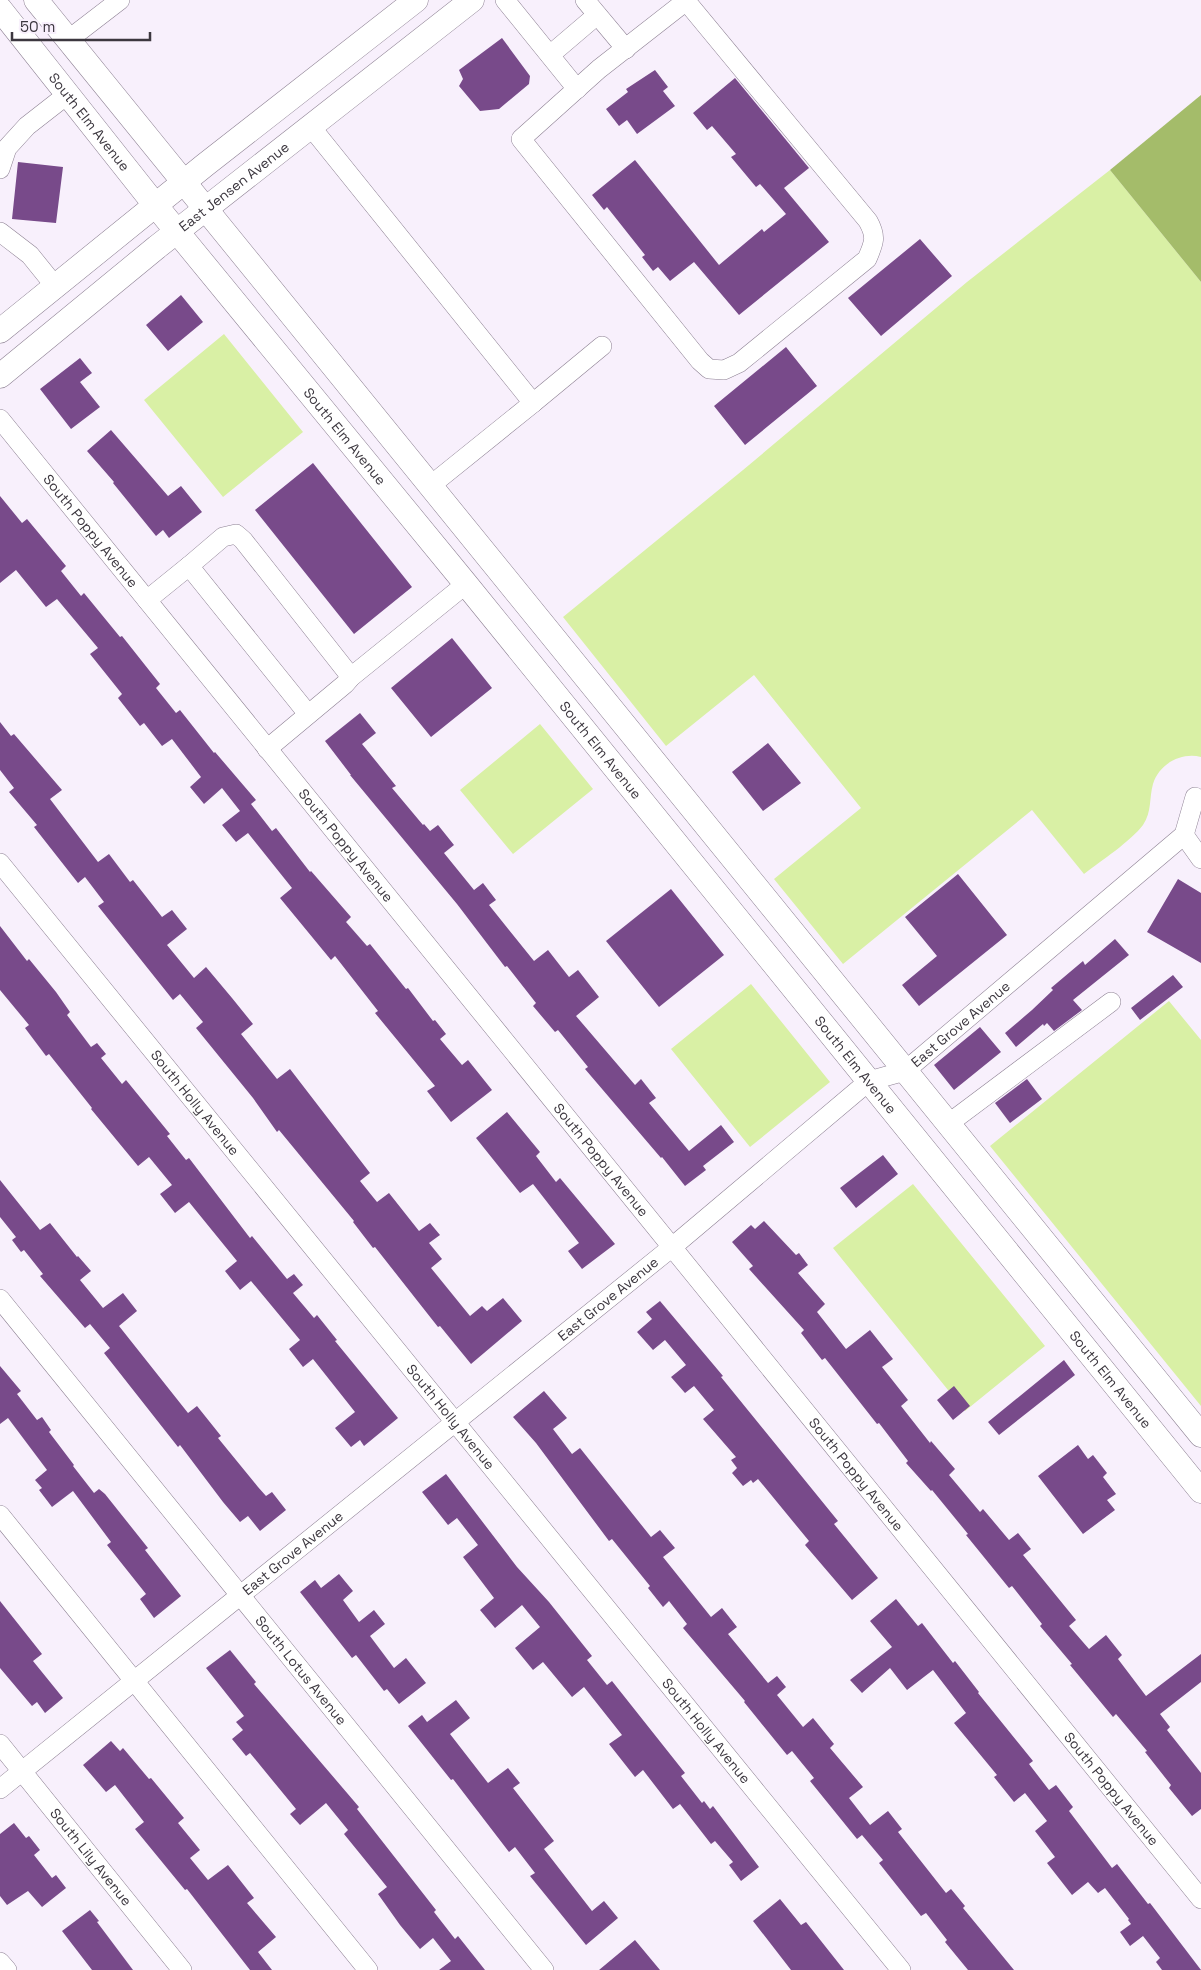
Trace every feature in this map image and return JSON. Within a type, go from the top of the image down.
[{"type":"main road","points":[[36,0],[1201,1435]]},
{"type":"main road","points":[[0,331],[184,182],[416,0]]},
{"type":"main road","name":"East Jensen Avenue","points":[[0,376],[177,231],[472,0]]},
{"type":"main road","name":"South Elm Avenue","points":[[0,9],[156,206],[466,584],[1201,1491]]},
{"type":"street","points":[[68,40],[120,0]]},
{"type":"street","points":[[505,0],[578,89]]},
{"type":"street","points":[[585,0],[626,49]]},
{"type":"street","points":[[686,1],[868,221],[874,232],[873,244],[867,259],[739,363],[724,370],[709,369],[693,353],[521,139],[599,69],[626,49],[686,1]]},
{"type":"street","points":[[550,55],[597,15]]},
{"type":"street","points":[[0,169],[4,145],[68,94]]},
{"type":"street","points":[[311,127],[532,403]]},
{"type":"street","points":[[4,241],[30,255],[55,286]]},
{"type":"street","points":[[430,486],[602,346]]},
{"type":"street","name":"South Poppy Avenue","points":[[0,419],[1201,1900]]},
{"type":"street","points":[[146,600],[190,566],[223,537],[236,534],[243,540],[351,677]]},
{"type":"street","points":[[190,566],[308,714]]},
{"type":"street","points":[[267,749],[351,677],[466,584]]},
{"type":"street","points":[[1195,797],[1184,834],[1201,859]]},
{"type":"street","name":"East Grove Avenue","points":[[0,1789],[671,1248],[869,1081],[905,1071],[1184,834]]},
{"type":"street","name":"South Holly Avenue","points":[[0,863],[901,1970]]},
{"type":"street","points":[[948,1124],[1111,1002]]},
{"type":"street","name":"South Lotus Avenue","points":[[0,1299],[544,1970]]},
{"type":"street","points":[[0,1515],[368,1970]]},
{"type":"street","name":"South Lily Avenue","points":[[0,1744],[182,1970]]},
{"type":"street","points":[[0,1962],[7,1970]]},
{"type":"shaded area","points":[[1201,95],[1201,282],[1110,170]]},
{"type":"shaded area","points":[[1110,170],[1201,282],[1201,757],[1186,756],[1179,758],[1166,765],[1160,771],[1153,784],[1149,810],[1143,825],[1124,844],[1084,874],[1032,810],[843,964],[774,879],[861,808],[754,675],[666,746],[563,617],[743,470],[967,282]]},
{"type":"shaded area","points":[[224,334],[303,432],[223,497],[144,400]]},
{"type":"shaded area","points":[[540,724],[593,789],[513,854],[460,790]]},
{"type":"shaded area","points":[[751,984],[830,1082],[750,1147],[671,1049]]},
{"type":"shaded area","points":[[1169,1001],[1201,1040],[1201,1406],[990,1146]]},
{"type":"shaded area","points":[[913,1184],[1045,1346],[965,1411],[833,1248]]},
{"type":"building","points":[[502,38],[530,76],[529,84],[499,109],[480,111],[459,86],[463,79],[459,70]]},
{"type":"building","points":[[655,70],[668,87],[663,91],[675,106],[637,134],[627,120],[619,126],[606,109],[628,92],[626,89]]},
{"type":"building","points":[[735,78],[809,168],[784,188],[829,242],[739,315],[694,262],[670,281],[658,267],[653,271],[642,257],[645,255],[607,207],[604,210],[592,195],[635,160],[719,265],[762,229],[764,232],[786,214],[760,184],[756,187],[731,157],[736,154],[712,126],[707,130],[693,113]]},
{"type":"building","points":[[18,162],[63,167],[56,223],[12,219]]},
{"type":"building","points":[[920,239],[952,276],[881,336],[848,298]]},
{"type":"building","points":[[181,295],[203,322],[168,351],[146,325]]},
{"type":"building","points":[[786,347],[817,386],[745,445],[714,406]]},
{"type":"building","points":[[80,358],[92,373],[80,382],[100,407],[71,429],[40,389]]},
{"type":"building","points":[[111,430],[168,496],[181,486],[202,512],[169,538],[163,530],[156,536],[87,451]]},
{"type":"building","points":[[313,463],[412,587],[354,634],[255,510]]},
{"type":"building","points":[[0,496],[22,523],[27,519],[66,566],[61,571],[81,596],[84,593],[120,637],[122,636],[160,684],[156,688],[176,713],[180,710],[214,753],[256,800],[251,804],[272,831],[276,828],[310,872],[351,917],[346,922],[367,946],[370,944],[406,989],[408,988],[433,1021],[435,1020],[446,1034],[440,1039],[462,1065],[468,1060],[492,1090],[451,1122],[427,1091],[435,1086],[375,1013],[378,1011],[335,956],[331,960],[280,898],[292,888],[248,833],[236,842],[222,825],[240,811],[222,788],[204,804],[190,787],[201,777],[172,739],[162,746],[144,723],[140,726],[118,698],[122,694],[90,654],[98,648],[57,599],[46,607],[16,570],[0,583]]},
{"type":"building","points":[[452,638],[492,688],[431,737],[391,688]]},
{"type":"building","points":[[360,713],[376,733],[362,744],[396,786],[392,788],[423,825],[430,831],[438,825],[454,845],[444,853],[474,890],[483,883],[496,900],[489,905],[534,961],[548,950],[569,977],[578,970],[599,997],[576,1016],[635,1085],[641,1079],[656,1098],[649,1103],[689,1151],[721,1125],[734,1142],[703,1166],[706,1170],[685,1186],[585,1069],[588,1067],[558,1030],[555,1032],[533,1006],[536,1003],[507,966],[505,967],[457,904],[350,775],[325,741]]},
{"type":"building","points":[[0,722],[11,736],[14,734],[62,790],[50,799],[98,862],[109,854],[130,882],[133,880],[162,917],[172,910],[187,929],[167,945],[194,978],[206,967],[232,998],[253,1024],[241,1034],[277,1079],[290,1069],[370,1173],[360,1181],[377,1202],[389,1193],[419,1231],[430,1223],[440,1235],[429,1243],[442,1259],[431,1268],[470,1316],[482,1306],[487,1311],[503,1298],[522,1321],[471,1364],[440,1326],[438,1327],[375,1247],[373,1248],[354,1221],[279,1130],[277,1132],[253,1098],[196,1028],[203,1022],[180,994],[173,1000],[98,906],[104,902],[85,877],[78,883],[34,827],[37,825],[9,792],[14,788],[0,770]]},
{"type":"building","points":[[768,743],[801,783],[763,811],[732,772]]},
{"type":"building","points":[[958,874],[1007,935],[919,1006],[902,985],[937,956],[905,917]]},
{"type":"building","points":[[1178,879],[1201,893],[1201,963],[1147,932]]},
{"type":"building","points":[[671,889],[724,955],[659,1007],[606,941]]},
{"type":"building","points":[[0,926],[27,961],[29,959],[56,992],[70,1012],[67,1015],[91,1047],[97,1043],[106,1054],[101,1058],[122,1084],[126,1080],[170,1134],[167,1136],[186,1160],[189,1158],[250,1238],[252,1236],[287,1279],[294,1274],[303,1285],[293,1293],[314,1318],[317,1315],[337,1340],[335,1341],[398,1418],[364,1446],[360,1440],[351,1447],[335,1428],[355,1412],[313,1359],[303,1367],[289,1349],[300,1340],[251,1281],[240,1290],[225,1271],[237,1261],[189,1202],[175,1213],[160,1194],[172,1185],[149,1157],[138,1166],[49,1054],[46,1056],[25,1028],[29,1025],[0,990]]},
{"type":"building","points":[[1115,939],[1129,955],[1073,1000],[1082,1010],[1054,1031],[1047,1023],[1044,1026],[1043,1024],[1016,1047],[1005,1033],[1053,990],[1051,988],[1083,961],[1085,965]]},
{"type":"building","points":[[1173,975],[1183,987],[1140,1020],[1131,1008]]},
{"type":"building","points":[[980,1027],[1001,1052],[954,1090],[934,1065]]},
{"type":"building","points":[[1027,1079],[1042,1099],[1010,1123],[995,1103]]},
{"type":"building","points":[[507,1112],[540,1152],[536,1156],[556,1182],[560,1178],[615,1244],[582,1269],[568,1251],[579,1243],[533,1184],[520,1193],[476,1138]]},
{"type":"building","points":[[883,1155],[898,1174],[856,1208],[840,1188]]},
{"type":"building","points":[[0,1180],[40,1230],[50,1223],[77,1257],[91,1271],[80,1280],[103,1308],[123,1293],[137,1311],[119,1326],[188,1413],[197,1406],[221,1436],[218,1438],[258,1487],[266,1496],[272,1492],[286,1510],[260,1531],[248,1516],[240,1522],[180,1445],[178,1447],[104,1353],[110,1348],[90,1324],[85,1328],[40,1276],[43,1274],[24,1250],[21,1252],[12,1240],[16,1237],[0,1217]]},
{"type":"building","points":[[764,1221],[796,1255],[799,1253],[808,1265],[798,1273],[825,1304],[817,1312],[846,1349],[870,1330],[893,1359],[882,1367],[908,1400],[901,1406],[930,1443],[931,1441],[955,1469],[949,1475],[980,1512],[983,1509],[1009,1540],[1018,1533],[1031,1549],[1023,1555],[1076,1620],[1069,1626],[1089,1649],[1106,1635],[1122,1655],[1118,1659],[1146,1696],[1201,1654],[1201,1682],[1160,1714],[1170,1727],[1167,1730],[1201,1773],[1201,1809],[1192,1816],[1169,1788],[1171,1785],[1145,1752],[1147,1751],[1116,1714],[1113,1717],[1070,1665],[1072,1664],[1040,1626],[1042,1624],[1012,1586],[1009,1588],[932,1490],[906,1463],[908,1461],[879,1423],[877,1424],[825,1358],[822,1360],[801,1333],[804,1330],[749,1269],[753,1266],[732,1242],[751,1225],[755,1229]]},
{"type":"building","points":[[660,1301],[723,1376],[721,1377],[838,1521],[834,1524],[878,1578],[852,1600],[805,1545],[809,1541],[758,1479],[753,1483],[751,1480],[743,1486],[732,1473],[737,1468],[731,1460],[736,1457],[703,1419],[714,1410],[694,1386],[685,1393],[671,1377],[686,1365],[665,1340],[653,1350],[637,1332],[652,1319],[646,1312]]},
{"type":"building","points":[[1064,1360],[1075,1375],[999,1435],[988,1422]]},
{"type":"building","points":[[0,1366],[21,1391],[17,1394],[37,1420],[42,1417],[51,1430],[49,1432],[94,1493],[99,1489],[105,1494],[148,1548],[145,1550],[181,1596],[154,1618],[140,1599],[146,1594],[107,1545],[111,1542],[73,1491],[52,1507],[39,1490],[42,1488],[35,1480],[47,1470],[8,1418],[0,1424]]},
{"type":"building","points":[[954,1386],[970,1406],[953,1420],[937,1400]]},
{"type":"building","points":[[544,1391],[567,1418],[553,1429],[572,1454],[580,1448],[651,1537],[660,1530],[675,1548],[663,1557],[711,1617],[722,1608],[737,1627],[728,1634],[768,1683],[777,1676],[786,1687],[777,1695],[803,1727],[813,1718],[834,1744],[830,1748],[863,1787],[849,1798],[870,1825],[888,1811],[902,1829],[898,1832],[946,1893],[951,1889],[965,1906],[963,1908],[1014,1970],[968,1970],[945,1942],[947,1940],[926,1913],[921,1916],[879,1863],[883,1860],[862,1835],[857,1839],[810,1781],[814,1778],[792,1751],[787,1755],[745,1701],[683,1628],[687,1624],[669,1601],[663,1607],[648,1588],[650,1586],[612,1539],[609,1541],[536,1443],[513,1417]]},
{"type":"building","points":[[1078,1445],[1088,1459],[1093,1455],[1107,1473],[1103,1477],[1116,1494],[1107,1500],[1115,1510],[1083,1534],[1038,1476]]},
{"type":"building","points":[[446,1474],[517,1567],[549,1602],[592,1656],[587,1660],[607,1685],[612,1681],[685,1773],[681,1776],[702,1803],[704,1801],[710,1809],[713,1806],[759,1867],[741,1881],[729,1865],[733,1862],[715,1841],[711,1844],[680,1804],[673,1809],[643,1770],[635,1777],[609,1744],[622,1735],[584,1687],[572,1697],[543,1662],[533,1670],[515,1648],[540,1627],[522,1605],[495,1628],[480,1610],[494,1598],[463,1557],[478,1545],[457,1518],[448,1525],[422,1492]]},
{"type":"building","points":[[339,1574],[353,1591],[343,1600],[359,1622],[374,1610],[385,1624],[370,1636],[394,1668],[406,1658],[426,1683],[399,1704],[387,1689],[384,1691],[356,1655],[352,1658],[300,1592],[315,1580],[321,1588]]},
{"type":"building","points":[[896,1599],[918,1626],[922,1623],[953,1663],[955,1661],[978,1693],[1033,1761],[1029,1764],[1049,1790],[1056,1785],[1073,1807],[1069,1811],[1112,1868],[1117,1864],[1148,1904],[1150,1903],[1201,1970],[1162,1970],[1156,1962],[1160,1958],[1143,1936],[1130,1946],[1120,1932],[1131,1924],[1129,1919],[1105,1888],[1098,1893],[1088,1882],[1072,1895],[1047,1863],[1055,1857],[1035,1831],[1047,1821],[1025,1793],[1014,1802],[994,1777],[997,1775],[954,1723],[966,1713],[933,1670],[907,1690],[890,1668],[862,1693],[850,1680],[892,1647],[870,1621]]},
{"type":"building","points":[[0,1601],[42,1654],[33,1661],[63,1698],[45,1713],[37,1702],[32,1706],[0,1668]]},
{"type":"building","points":[[230,1650],[256,1682],[254,1684],[359,1807],[357,1809],[436,1910],[434,1912],[455,1939],[458,1936],[485,1970],[439,1970],[451,1961],[433,1938],[420,1949],[400,1925],[378,1894],[387,1887],[344,1834],[348,1830],[326,1803],[300,1825],[290,1814],[296,1809],[250,1753],[246,1756],[232,1739],[243,1730],[236,1722],[244,1716],[206,1668]]},
{"type":"building","points":[[456,1700],[470,1718],[450,1734],[488,1783],[508,1768],[520,1783],[513,1788],[554,1841],[544,1849],[592,1911],[604,1901],[618,1918],[586,1945],[530,1876],[535,1873],[515,1847],[509,1852],[453,1779],[451,1780],[408,1726],[422,1715],[427,1722]]},
{"type":"building","points":[[111,1741],[120,1751],[123,1748],[184,1818],[178,1823],[200,1850],[190,1858],[208,1880],[228,1865],[254,1898],[247,1903],[276,1937],[258,1952],[272,1970],[250,1970],[187,1889],[185,1890],[135,1829],[144,1822],[115,1785],[106,1792],[83,1765]]},
{"type":"building","points":[[14,1823],[26,1838],[29,1836],[40,1850],[34,1855],[52,1878],[56,1875],[66,1888],[42,1907],[28,1891],[7,1905],[0,1896],[0,1834]]},
{"type":"building","points":[[780,1899],[801,1925],[806,1922],[844,1970],[791,1970],[753,1921]]},
{"type":"building","points":[[90,1910],[133,1970],[92,1970],[62,1931]]},
{"type":"building","points":[[635,1940],[660,1970],[599,1970]]}]
